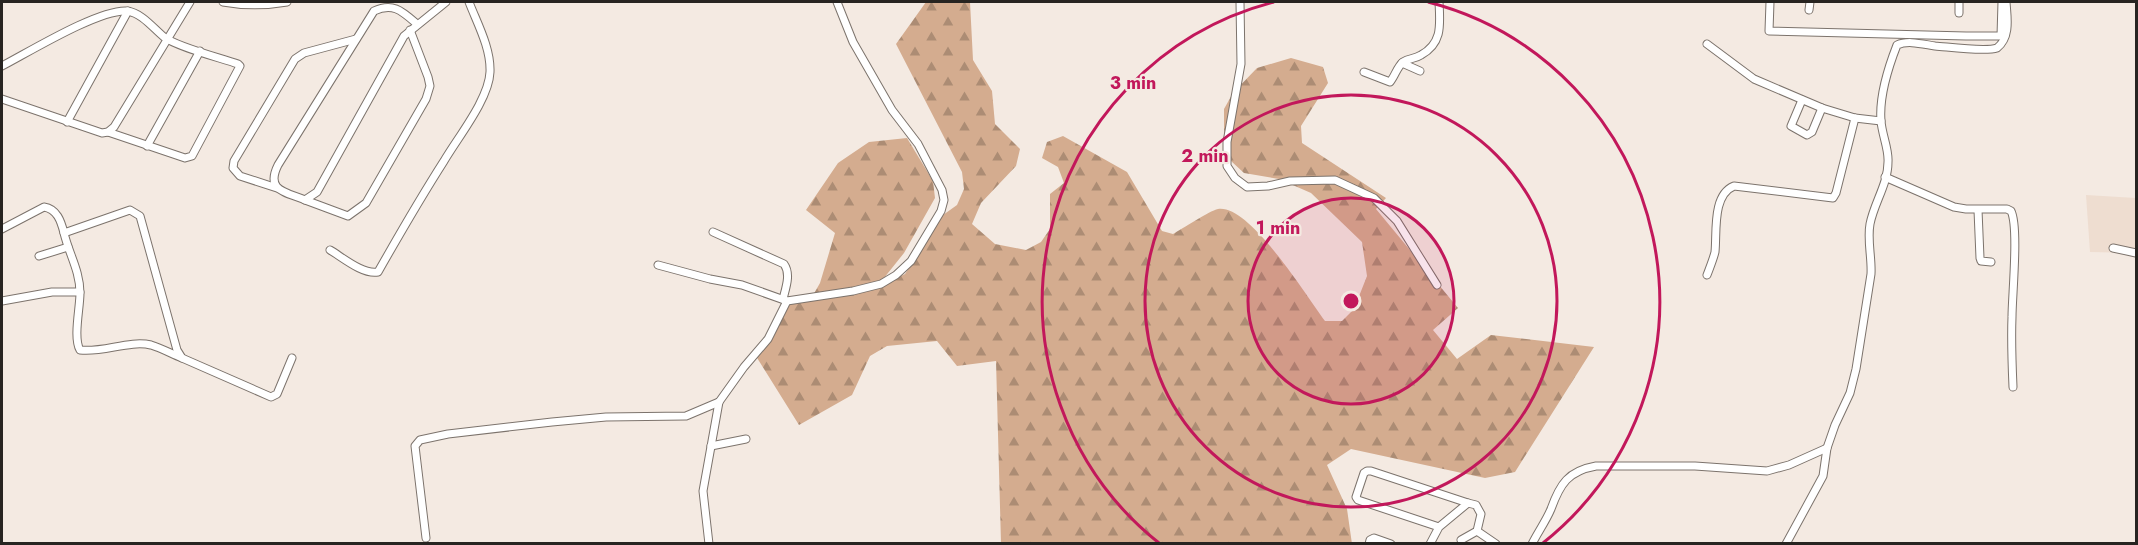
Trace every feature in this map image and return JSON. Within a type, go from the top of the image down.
[{"type":"street","points":[[2,99],[102,134],[108,132],[114,127],[190,2]]},
{"type":"street","points":[[223,2],[244,6],[287,2]]},
{"type":"street","points":[[305,200],[317,192],[404,36],[446,2]]},
{"type":"street","points":[[330,250],[366,271],[378,272],[444,159],[482,102],[488,86],[490,71],[479,28],[468,2]]},
{"type":"street","points":[[658,265],[742,285],[785,300],[853,291],[881,284],[896,275],[911,261],[941,211],[944,200],[942,190],[918,144],[892,110],[853,42],[837,2]]},
{"type":"street","points":[[1240,2],[1241,64],[1227,142],[1227,166],[1235,178],[1247,187],[1268,186],[1290,181],[1335,180],[1374,198],[1397,220],[1437,285]]},
{"type":"street","points":[[1364,72],[1390,82],[1402,63],[1421,56],[1436,43],[1440,32],[1439,2]]},
{"type":"street","points":[[1770,2],[1769,31],[2001,36],[2004,2]]},
{"type":"street","points":[[1809,10],[1810,2]]},
{"type":"street","points":[[1959,2],[1959,13]]},
{"type":"street","points":[[1786,543],[1823,476],[1827,448],[1835,424],[1850,393],[1856,369],[1871,274],[1870,221],[1877,206],[1888,162],[1881,121],[1889,67],[1897,45],[1915,42],[1981,49],[1997,48],[2005,39],[2007,24],[2004,2]]},
{"type":"street","points":[[278,189],[273,183],[273,175],[278,165],[374,11],[385,6],[396,8],[417,24]]},
{"type":"street","points":[[68,122],[128,11]]},
{"type":"street","points":[[2,66],[91,20],[111,13],[128,11],[138,15],[167,39],[238,63],[240,66],[192,156],[185,158],[108,132]]},
{"type":"street","points":[[356,39],[304,53],[295,59],[234,161],[234,172],[348,216],[366,203],[426,99],[430,86],[410,30]]},
{"type":"street","points":[[1707,44],[1747,75],[1802,100],[1855,118],[1881,121]]},
{"type":"street","points":[[147,146],[200,51]]},
{"type":"street","points":[[1402,63],[1420,71]]},
{"type":"street","points":[[1802,100],[1791,126],[1807,135],[1812,132],[1822,108]]},
{"type":"street","points":[[1707,275],[1714,256],[1718,208],[1730,187],[1833,198],[1855,118]]},
{"type":"street","points":[[1885,177],[1954,207],[1978,210],[2007,209],[2013,215],[2013,387]]},
{"type":"street","points":[[2,229],[44,207],[55,211],[78,270],[80,292],[77,341],[80,350],[92,351],[150,345],[271,397],[277,394],[291,358]]},
{"type":"street","points":[[64,233],[130,210],[140,216],[177,350],[182,358]]},
{"type":"street","points":[[1978,210],[1980,258],[1982,261],[1991,262]]},
{"type":"street","points":[[709,543],[703,491],[719,402],[768,339],[785,300],[788,276],[788,270],[784,264],[713,232]]},
{"type":"street","points":[[39,256],[68,247]]},
{"type":"street","points":[[2113,248],[2136,253]]},
{"type":"street","points":[[2,302],[52,291],[80,292]]},
{"type":"street","points":[[426,538],[415,446],[420,440],[448,434],[606,417],[686,416],[719,402]]},
{"type":"street","points":[[711,446],[746,439]]},
{"type":"street","points":[[1532,543],[1559,488],[1581,469],[1596,466],[1695,466],[1767,471],[1789,465],[1827,448]]},
{"type":"street","points":[[1439,527],[1358,500],[1357,491],[1364,473],[1371,471],[1476,504],[1480,510],[1477,531]]},
{"type":"street","points":[[1430,543],[1439,527],[1468,503]]},
{"type":"street","points":[[1461,540],[1477,531]]},
{"type":"street","points":[[1477,531],[1496,543]]},
{"type":"street","points":[[1369,543],[1374,538],[1391,543]]},
{"type":"shaded area","points":[[2086,195],[2136,198],[2136,253],[2090,252]]},
{"type":"green space","points":[[926,2],[970,2],[973,60],[992,91],[995,124],[1020,149],[1016,166],[981,203],[972,224],[995,244],[1026,250],[1041,242],[1050,229],[1050,194],[1064,183],[1058,167],[1042,158],[1047,142],[1063,136],[1127,172],[1162,231],[1173,234],[1214,210],[1231,211],[1246,221],[1261,236],[1325,321],[1342,321],[1354,309],[1367,276],[1362,242],[1311,193],[1279,179],[1244,173],[1231,161],[1224,145],[1224,109],[1233,93],[1257,68],[1291,58],[1323,67],[1328,83],[1301,126],[1302,143],[1386,198],[1376,209],[1458,308],[1433,330],[1457,359],[1491,335],[1594,347],[1515,472],[1485,478],[1351,449],[1327,465],[1347,509],[1352,544],[1001,543],[996,361],[957,366],[937,341],[887,346],[870,356],[852,395],[799,425],[754,353],[788,302],[812,297],[820,283],[835,233],[806,210],[838,163],[869,142],[907,138],[933,181],[935,198],[904,253],[876,288],[905,274],[943,215],[957,205],[964,189],[962,172],[896,44]]}]
